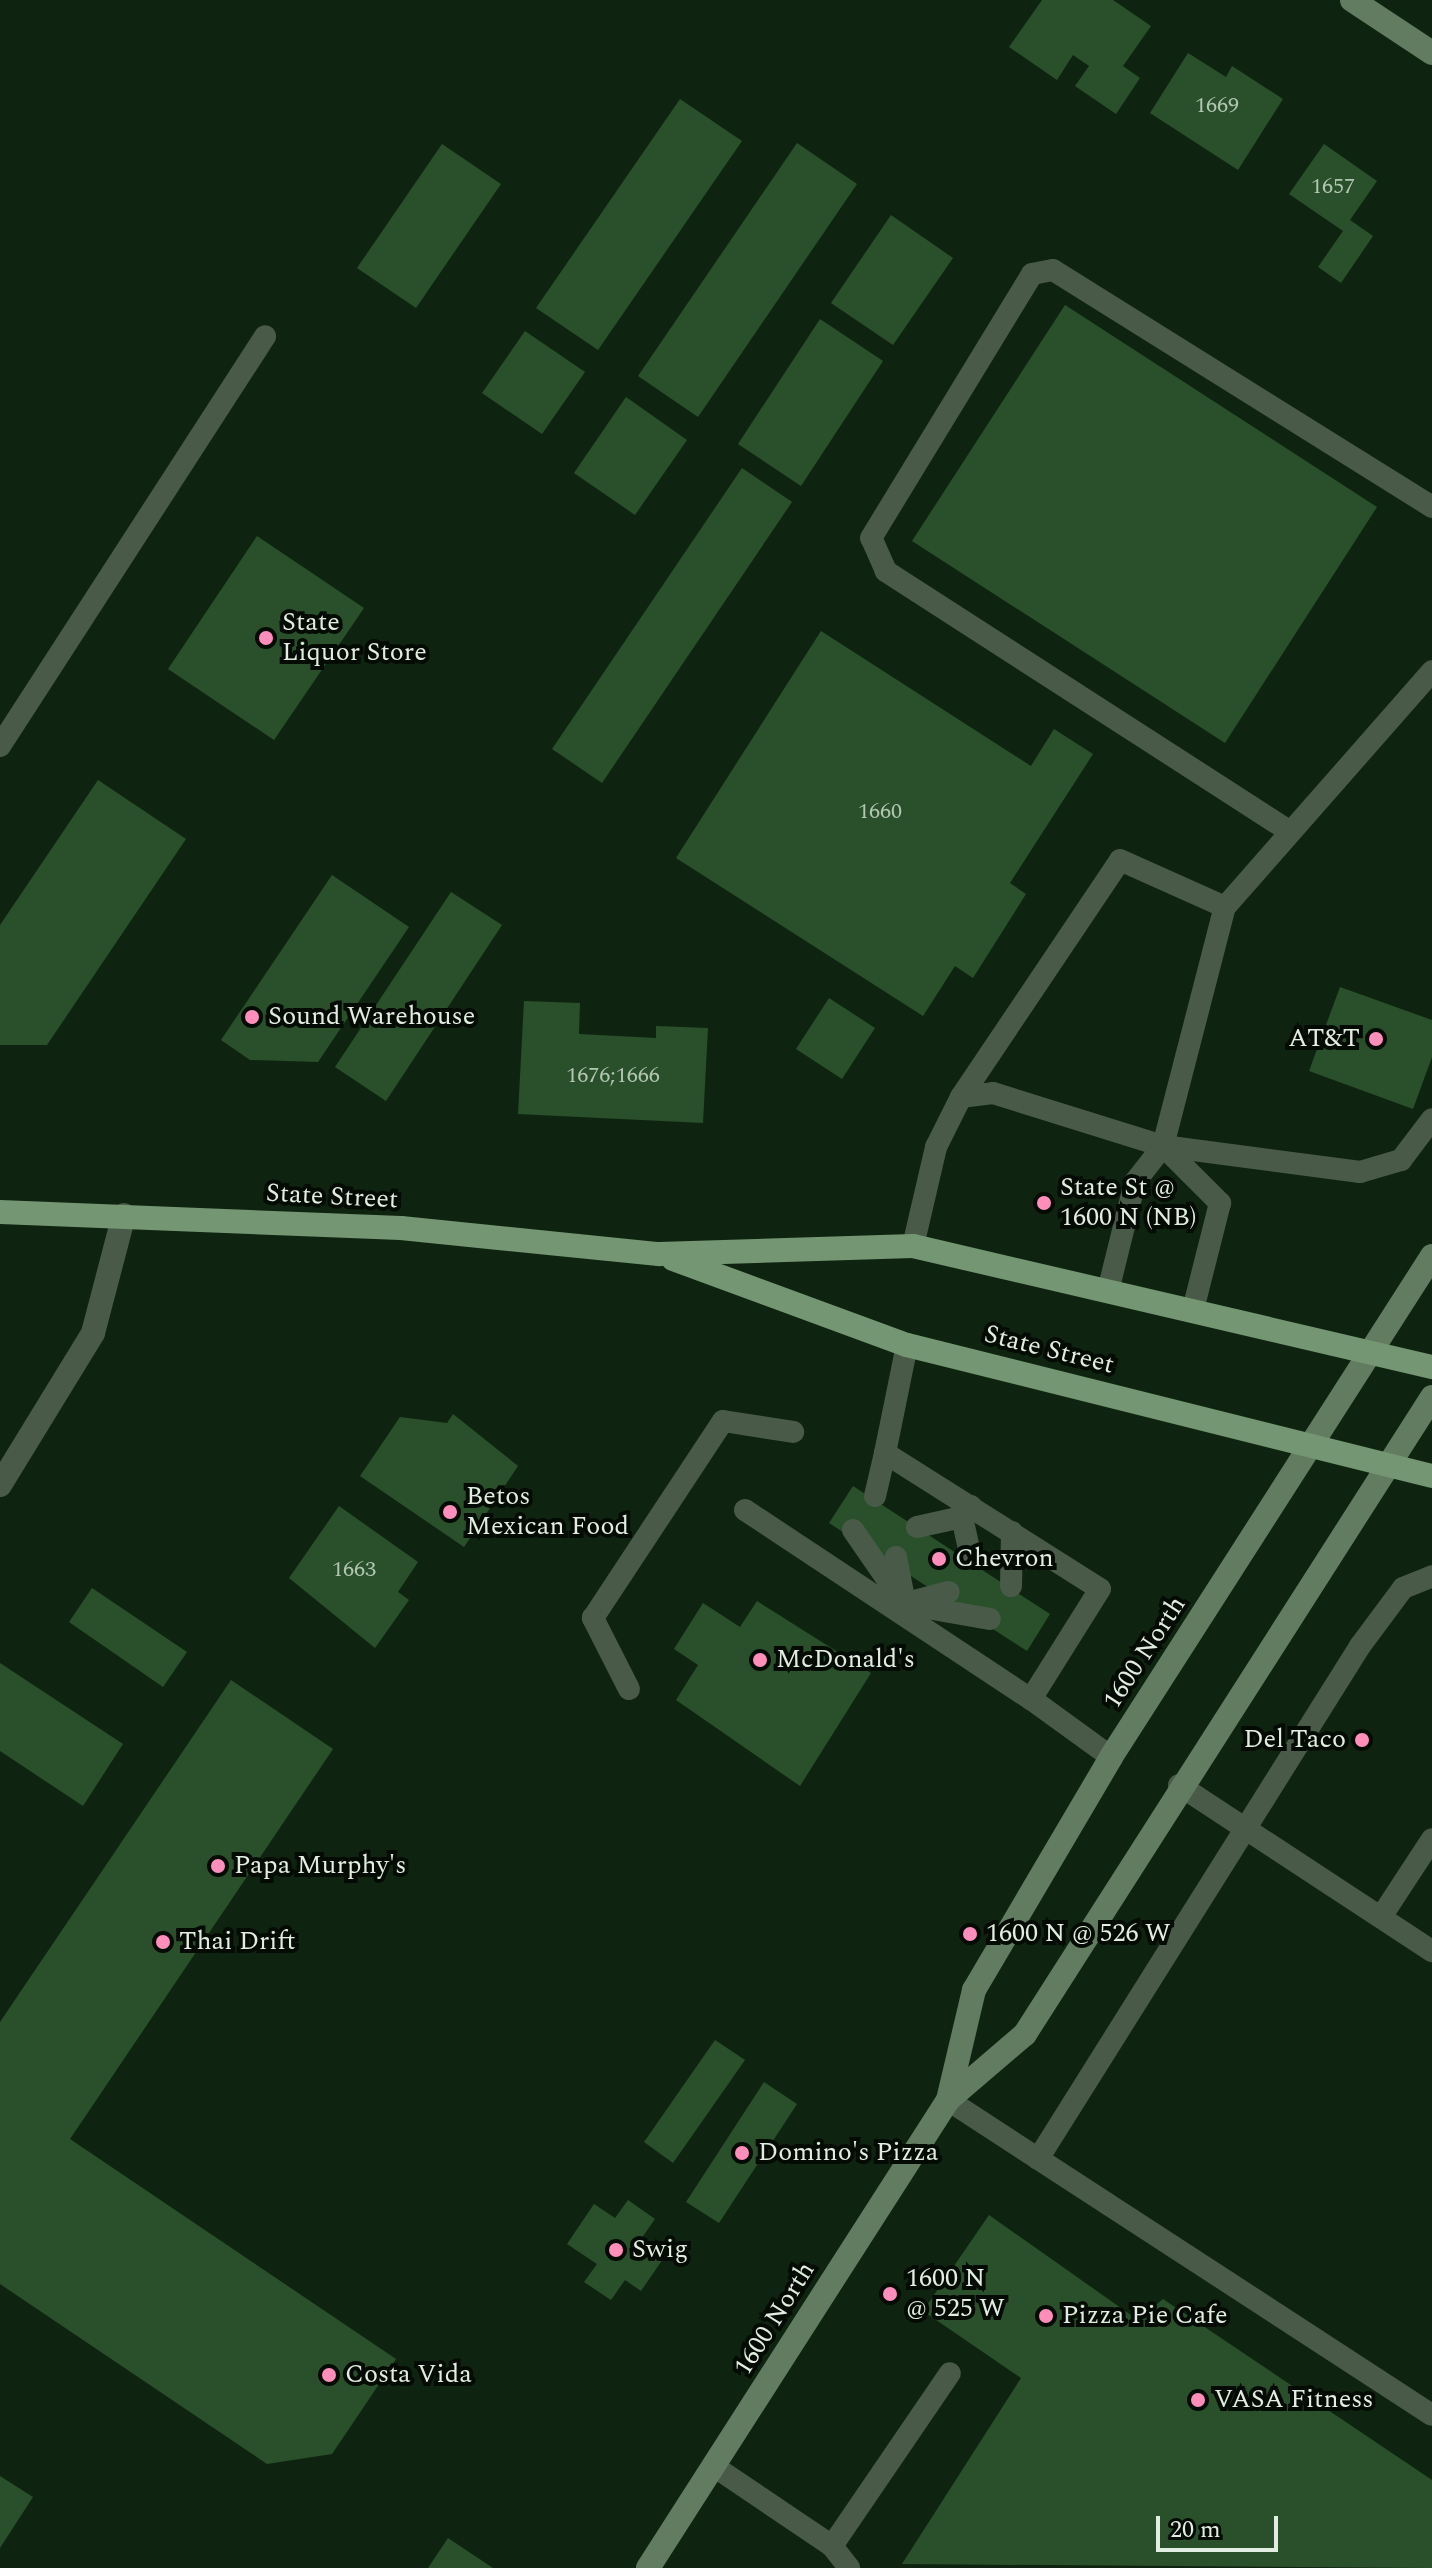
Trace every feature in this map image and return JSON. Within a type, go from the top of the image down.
[{"type":"main road","points":[[1352,0],[1432,53]]},
{"type":"main road","name":"State Street","points":[[0,1212],[401,1228],[659,1254],[913,1246],[1432,1367]]},
{"type":"main road","name":"State Street","points":[[659,1254],[907,1345],[1432,1476]]},
{"type":"main road","name":"1600 North","points":[[948,2100],[974,1990],[1111,1757],[1432,1256]]},
{"type":"main road","name":"1600 North","points":[[648,2568],[948,2100],[1025,2034],[1179,1785],[1386,1463],[1432,1397]]},
{"type":"street","points":[[0,1485],[93,1333],[124,1215]]},
{"type":"lane","points":[[1289,831],[886,571],[871,538],[1032,274],[1053,270],[1432,507]]},
{"type":"lane","points":[[0,746],[265,336]]},
{"type":"lane","points":[[1108,1291],[1135,1182],[1163,1146],[1225,907],[1432,671]]},
{"type":"lane","points":[[913,1246],[936,1147],[961,1097],[1120,860],[1225,907]]},
{"type":"lane","points":[[961,1097],[993,1093],[1163,1146],[1360,1172],[1401,1160],[1432,1119]]},
{"type":"lane","points":[[1163,1146],[1220,1203],[1193,1310]]},
{"type":"lane","points":[[875,1496],[907,1345]]},
{"type":"lane","points":[[629,1689],[593,1618],[723,1421],[793,1432]]},
{"type":"lane","points":[[885,1453],[966,1512],[1012,1532],[1100,1589],[1031,1699]]},
{"type":"lane","points":[[745,1510],[901,1608],[1111,1757]]},
{"type":"lane","points":[[917,1527],[966,1512]]},
{"type":"lane","points":[[966,1512],[971,1558]]},
{"type":"lane","points":[[853,1530],[901,1608]]},
{"type":"lane","points":[[1011,1586],[1012,1532]]},
{"type":"lane","points":[[896,1557],[901,1608]]},
{"type":"lane","points":[[1038,2159],[1248,1831],[1360,1646],[1403,1588],[1432,1576]]},
{"type":"lane","points":[[901,1608],[949,1592]]},
{"type":"lane","points":[[901,1608],[990,1619]]},
{"type":"lane","points":[[1179,1785],[1432,1951]]},
{"type":"lane","points":[[1381,1917],[1432,1839]]},
{"type":"lane","points":[[948,2100],[1432,2415]]},
{"type":"lane","points":[[832,2546],[950,2373]]},
{"type":"lane","points":[[715,2467],[832,2546],[849,2568]]},
{"type":"building","points":[[1042,0],[1113,0],[1151,26],[1123,66],[1140,78],[1116,114],[1075,86],[1089,66],[1073,55],[1057,80],[1009,47]]},
{"type":"building","points":[[1188,53],[1226,77],[1232,66],[1283,99],[1238,170],[1150,113]]},
{"type":"building","points":[[680,99],[742,141],[598,350],[536,308]]},
{"type":"building","points":[[797,143],[857,184],[698,417],[638,376]]},
{"type":"building","points":[[442,144],[501,184],[416,308],[357,268]]},
{"type":"building","points":[[1324,144],[1377,181],[1350,220],[1373,236],[1341,283],[1318,267],[1343,231],[1289,194]]},
{"type":"building","points":[[891,215],[953,258],[893,345],[831,303]]},
{"type":"building","points":[[1065,305],[1377,507],[1225,743],[912,541]]},
{"type":"building","points":[[820,319],[883,361],[801,486],[738,444]]},
{"type":"building","points":[[525,331],[585,372],[542,434],[482,393]]},
{"type":"building","points":[[626,397],[687,440],[635,515],[574,473]]},
{"type":"building","points":[[742,468],[792,502],[602,783],[552,749]]},
{"type":"building","name":"State Liquor Store","points":[[257,536],[364,608],[274,740],[168,669]]},
{"type":"building","points":[[821,631],[1031,766],[1054,729],[1093,754],[1010,883],[1026,894],[973,978],[955,966],[923,1016],[676,858]]},
{"type":"building","points":[[98,780],[186,839],[47,1045],[0,1045],[0,925]]},
{"type":"building","points":[[332,875],[409,927],[318,1062],[250,1060],[221,1040]]},
{"type":"building","points":[[451,892],[502,925],[386,1101],[335,1067]]},
{"type":"building","name":"AT&T","points":[[1340,987],[1432,1020],[1432,1057],[1413,1109],[1309,1071]]},
{"type":"building","points":[[829,998],[875,1028],[842,1079],[796,1049]]},
{"type":"building","points":[[524,1001],[580,1003],[579,1034],[656,1038],[656,1026],[708,1028],[703,1123],[518,1114]]},
{"type":"building","name":"Betos Mexican Food","points":[[453,1414],[518,1466],[464,1547],[360,1476],[400,1417],[447,1423]]},
{"type":"building","points":[[853,1486],[1050,1614],[1027,1651],[829,1523]]},
{"type":"building","points":[[339,1506],[418,1562],[398,1592],[409,1600],[375,1648],[289,1578]]},
{"type":"building","points":[[92,1588],[187,1652],[163,1687],[69,1622]]},
{"type":"building","points":[[757,1601],[871,1673],[800,1786],[676,1700],[698,1665],[674,1649],[703,1603],[740,1627]]},
{"type":"building","points":[[0,1663],[123,1744],[83,1806],[0,1751]]},
{"type":"building","points":[[231,1680],[333,1749],[70,2139],[396,2359],[332,2454],[267,2464],[0,2284],[0,2022]]},
{"type":"building","points":[[715,2040],[745,2060],[673,2163],[644,2142]]},
{"type":"building","name":"Domino's Pizza","points":[[764,2082],[797,2104],[719,2223],[686,2202]]},
{"type":"building","name":"Swig","points":[[628,2200],[655,2219],[641,2239],[665,2256],[641,2291],[625,2280],[611,2300],[584,2282],[597,2264],[567,2244],[594,2204],[615,2218]]},
{"type":"building","name":"VASA Fitness","points":[[989,2215],[1138,2320],[1163,2299],[1432,2480],[1432,2568],[902,2564],[1021,2378],[923,2311]]},
{"type":"building","points":[[0,2476],[33,2497],[0,2548]]},
{"type":"building","points":[[448,2538],[493,2568],[428,2568]]},
{"type":"place","name":"State Liquor Store","points":[[266,638]]},
{"type":"place","name":"Sound Warehouse","points":[[252,1017]]},
{"type":"place","name":"AT&T","points":[[1376,1039]]},
{"type":"place","name":"State St @ 1600 N (NB)","points":[[1044,1203]]},
{"type":"place","name":"Betos Mexican Food","points":[[450,1512]]},
{"type":"place","name":"Chevron","points":[[939,1559]]},
{"type":"place","name":"McDonald's","points":[[760,1660]]},
{"type":"place","name":"Del Taco","points":[[1362,1740]]},
{"type":"place","name":"Papa Murphy's","points":[[218,1866]]},
{"type":"place","name":"1600 N @ 526 W","points":[[970,1934]]},
{"type":"place","name":"Thai Drift","points":[[163,1942]]},
{"type":"place","name":"Domino's Pizza","points":[[742,2153]]},
{"type":"place","name":"Swig","points":[[616,2250]]},
{"type":"place","name":"1600 N @ 525 W","points":[[890,2294]]},
{"type":"place","name":"Pizza Pie Cafe","points":[[1046,2316]]},
{"type":"place","name":"Costa Vida","points":[[329,2375]]},
{"type":"place","name":"VASA Fitness","points":[[1198,2400]]}]
